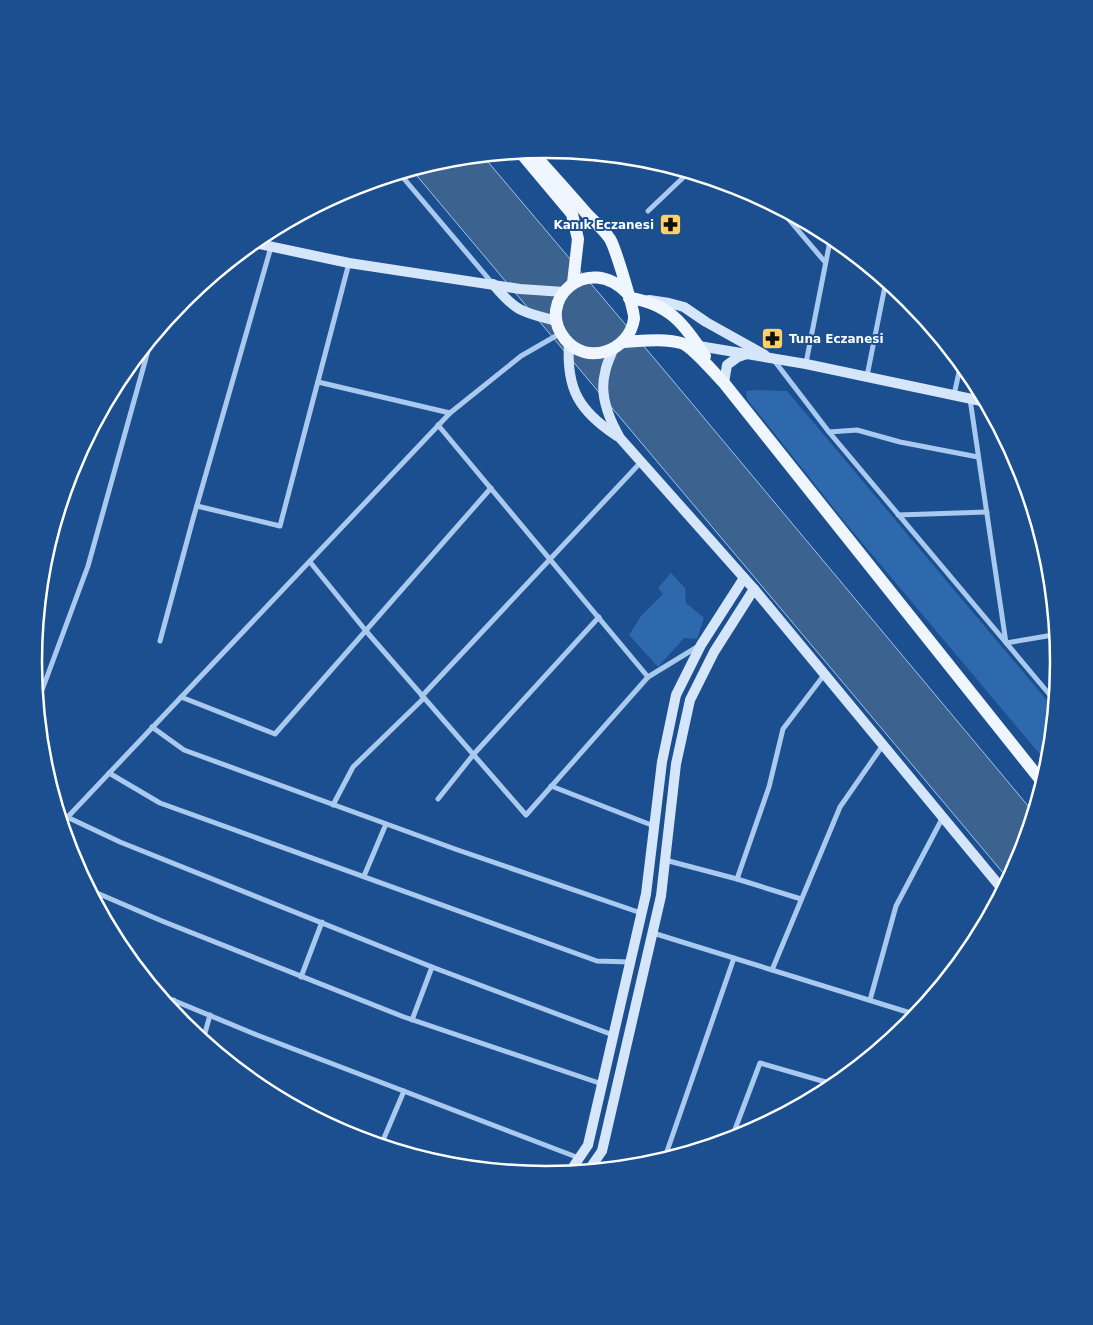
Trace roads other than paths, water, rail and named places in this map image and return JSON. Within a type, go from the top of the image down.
[{"type":"main road","points":[[493,284],[508,302],[520,311],[562,333],[575,348],[587,353],[600,354],[612,350],[623,342],[630,331],[634,318],[633,306],[611,240],[539,158]]},
{"type":"main road","points":[[526,159],[572,214],[578,239],[568,288],[558,303],[556,315],[562,333],[571,384],[583,406],[601,425],[620,438]]},
{"type":"main road","points":[[264,245],[349,263],[520,289],[568,288],[584,278],[596,276],[609,279],[619,285],[629,296],[684,307],[706,322],[773,359]]},
{"type":"main road","points":[[646,300],[669,312],[684,326],[724,383],[1037,776]]},
{"type":"main road","points":[[623,342],[655,340],[698,345],[806,364],[977,400]]},
{"type":"main road","points":[[683,343],[724,383]]},
{"type":"main road","points":[[612,350],[604,373],[603,391],[612,423],[620,438],[754,589],[999,884]]},
{"type":"main road","points":[[724,383],[727,365],[738,357],[748,354]]},
{"type":"main road","points":[[574,1165],[588,1145],[642,913],[662,762],[676,695],[700,645],[744,578]]},
{"type":"main road","points":[[593,1164],[602,1151],[661,896],[676,764],[690,700],[714,652],[754,589]]},
{"type":"street","points":[[648,211],[682,178]]},
{"type":"street","points":[[404,179],[493,284]]},
{"type":"street","points":[[791,222],[825,262]]},
{"type":"street","points":[[806,364],[829,245]]},
{"type":"street","points":[[160,641],[196,506],[271,246]]},
{"type":"street","points":[[196,506],[280,526],[349,263]]},
{"type":"street","points":[[867,377],[884,289]]},
{"type":"street","points":[[562,333],[521,356],[450,413],[67,817],[120,842],[432,967],[614,1036]]},
{"type":"street","points":[[43,686],[88,566],[146,357]]},
{"type":"street","points":[[773,359],[829,432],[1049,695]]},
{"type":"street","points":[[954,396],[959,373]]},
{"type":"street","points":[[318,382],[450,413]]},
{"type":"street","points":[[970,399],[1006,642]]},
{"type":"street","points":[[438,425],[648,677]]},
{"type":"street","points":[[829,432],[857,430],[900,442],[978,457]]},
{"type":"street","points":[[333,804],[353,767],[423,697],[641,462]]},
{"type":"street","points":[[181,698],[275,734],[491,488]]},
{"type":"street","points":[[898,514],[987,512]]},
{"type":"street","points":[[310,562],[366,632],[526,815],[648,677],[700,645]]},
{"type":"street","points":[[438,799],[474,755],[599,617]]},
{"type":"street","points":[[1006,642],[1049,636]]},
{"type":"street","points":[[737,879],[769,787],[783,729],[824,674]]},
{"type":"street","points":[[152,727],[184,750],[455,849],[642,913]]},
{"type":"street","points":[[772,970],[840,807],[883,745]]},
{"type":"street","points":[[109,773],[160,803],[597,961],[631,962]]},
{"type":"street","points":[[551,786],[654,826]]},
{"type":"street","points":[[870,1000],[896,906],[943,817]]},
{"type":"street","points":[[364,876],[386,824]]},
{"type":"street","points":[[666,860],[802,899]]},
{"type":"street","points":[[99,894],[162,921],[412,1020],[602,1084]]},
{"type":"street","points":[[301,976],[322,922]]},
{"type":"street","points":[[653,933],[909,1012]]},
{"type":"street","points":[[667,1152],[734,958]]},
{"type":"street","points":[[412,1020],[432,967]]},
{"type":"street","points":[[174,1000],[256,1035],[579,1158]]},
{"type":"street","points":[[205,1033],[210,1015]]},
{"type":"street","points":[[735,1130],[760,1063],[827,1082]]},
{"type":"street","points":[[383,1140],[404,1091]]},
{"type":"place","name":"Kanık Eczanesi","points":[[670,225]]},
{"type":"place","name":"Tuna Eczanesi","points":[[773,339]]}]
